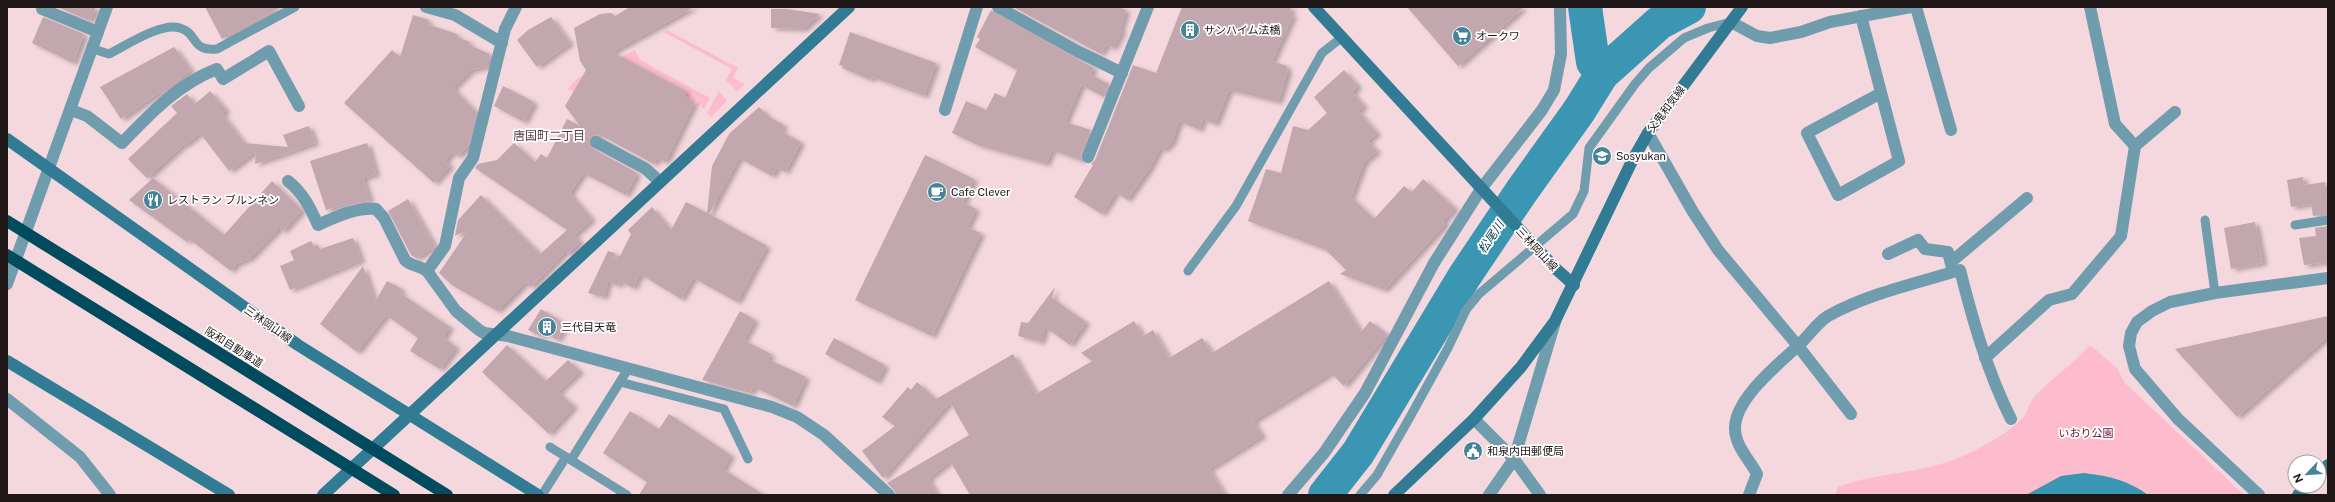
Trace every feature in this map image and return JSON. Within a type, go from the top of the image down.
[{"type":"highway","name":"阪和自動車道","points":[[7,221],[447,495]]},
{"type":"highway","points":[[7,255],[394,495]]},
{"type":"main road","points":[[323,495],[410,416],[496,334],[849,7]]},
{"type":"main road","name":"三林岡山線","points":[[1314,7],[1484,192],[1574,285]]},
{"type":"main road","name":"父鬼和気線","points":[[1574,285],[1632,161],[1648,133],[1740,9]]},
{"type":"main road","name":"三林岡山線","points":[[7,139],[192,272],[298,345],[538,495]]},
{"type":"main road","points":[[1394,495],[1474,419],[1521,367],[1555,321],[1574,285]]},
{"type":"main road","points":[[7,361],[229,495]]},
{"type":"street","points":[[7,284],[107,7]]},
{"type":"street","points":[[426,7],[455,16],[502,43]]},
{"type":"street","points":[[427,271],[445,246],[459,178],[473,158],[505,29],[516,7]]},
{"type":"street","points":[[945,110],[977,7]]},
{"type":"street","points":[[998,7],[1077,52],[1122,73]]},
{"type":"street","points":[[1088,157],[1148,7]]},
{"type":"street","points":[[1288,495],[1324,453],[1365,392],[1434,263],[1542,110],[1554,90],[1561,54],[1560,7]]},
{"type":"street","points":[[1731,22],[1757,36],[1770,38],[1861,16],[1911,7]]},
{"type":"street","points":[[1916,7],[1951,130]]},
{"type":"street","points":[[2090,7],[2115,124],[2135,146]]},
{"type":"street","points":[[42,9],[98,32]]},
{"type":"street","points":[[1861,16],[1899,161],[1838,195],[1807,133],[1881,93]]},
{"type":"street","points":[[71,110],[87,116],[122,143],[162,103],[203,76],[217,69],[222,79],[270,52],[300,106]]},
{"type":"street","points":[[1985,358],[2049,300],[2072,294],[2121,236],[2135,146],[2176,112]]},
{"type":"street","points":[[1648,133],[1718,250],[1798,346],[1851,414]]},
{"type":"street","points":[[596,142],[646,169],[660,182]]},
{"type":"street","points":[[288,181],[297,188],[309,204],[318,225],[369,208],[376,209],[384,218],[405,260],[410,266],[421,266],[427,271],[456,311],[484,333],[508,336],[772,407],[797,417],[824,435],[889,495]]},
{"type":"street","points":[[1749,495],[1756,474],[1750,459],[1737,443],[1734,427],[1743,404],[1756,386],[1827,317],[1892,289],[1952,267],[2026,198]]},
{"type":"street","points":[[1888,254],[1918,240],[1925,249],[1948,252],[1952,267]]},
{"type":"street","points":[[1952,267],[1960,270],[1985,358],[1994,384],[2011,419]]},
{"type":"street","points":[[2259,495],[2178,419],[2134,369],[2130,357],[2131,333],[2137,322],[2152,311],[2170,302],[2215,293],[2328,278]]},
{"type":"street","points":[[1489,495],[1514,459],[1555,321]]},
{"type":"street","points":[[7,399],[80,457],[110,495]]},
{"type":"street","points":[[1474,419],[1514,459],[1540,495]]},
{"type":"lane","points":[[93,49],[109,54],[159,29],[170,27],[179,28],[188,32],[200,47],[208,50],[217,49],[295,7]]},
{"type":"lane","points":[[1360,495],[1377,475],[1448,348],[1466,310],[1479,294],[1534,245],[1573,214],[1584,191],[1589,148],[1635,84],[1649,68],[1684,38],[1708,28],[1731,22]]},
{"type":"lane","points":[[1188,271],[1236,206],[1322,53],[1341,38]]},
{"type":"lane","points":[[2205,220],[2215,293]]},
{"type":"lane","points":[[2294,225],[2328,220]]},
{"type":"lane","points":[[542,495],[628,369]]},
{"type":"lane","points":[[620,382],[724,409],[748,459]]},
{"type":"lane","points":[[698,402],[701,389]]},
{"type":"lane","points":[[550,447],[627,495]]},
{"type":"green space","points":[[667,30],[738,68],[733,78],[745,84],[737,91],[726,80],[732,69],[664,32]]},
{"type":"green space","points":[[635,50],[640,60],[710,98],[704,109],[701,107],[704,101],[699,106],[696,105],[699,98],[694,103],[683,97],[686,91],[624,59],[605,108],[568,89],[578,78]]},
{"type":"green space","points":[[719,91],[727,101],[711,117],[707,113]]},
{"type":"green space","name":"いおり公園","points":[[2090,345],[2117,368],[2125,383],[2244,495],[1835,495],[1838,487],[1852,482],[1936,465],[1958,458],[1990,442],[2019,421],[2025,415],[2035,396]]},
{"type":"water","points":[[2084,473],[2125,482],[2148,495],[2026,495],[2061,476]]},
{"type":"building","points":[[57,7],[96,7],[90,21]]},
{"type":"building","points":[[205,7],[281,7],[222,39]]},
{"type":"building","points":[[630,7],[694,7],[612,52],[686,91],[684,95],[694,103],[665,162],[657,158],[654,164],[600,135],[592,136],[589,142],[592,148],[637,173],[626,195],[583,173],[570,193],[592,219],[574,235],[580,242],[568,254],[566,251],[531,287],[526,282],[497,311],[452,285],[439,273],[469,229],[455,236],[458,220],[481,195],[540,254],[567,230],[475,168],[478,164],[497,160],[514,143],[535,162],[541,154],[547,158],[567,119],[580,126],[565,106],[586,70],[580,61],[574,28],[600,14],[611,13],[615,16]]},
{"type":"building","points":[[1013,7],[1118,7],[1126,10],[1120,30],[1122,31],[1113,48],[1106,45],[1101,54]]},
{"type":"building","points":[[1182,7],[1292,7],[1289,14],[1293,15],[1272,61],[1287,66],[1286,70],[1288,70],[1278,102],[1229,90],[1215,124],[1203,119],[1199,130],[1179,121],[1172,142],[1164,150],[1160,148],[1150,167],[1127,200],[1116,192],[1102,214],[1074,197],[1093,165],[1091,164],[1095,160],[1133,65],[1156,73]]},
{"type":"building","name":"オークワ","points":[[1407,7],[1524,7],[1458,66]]},
{"type":"building","points":[[771,9],[787,9],[820,14],[803,29],[771,28]]},
{"type":"building","points":[[991,10],[1094,68],[1090,74],[1109,84],[1104,97],[1081,85],[1065,122],[1091,130],[1081,154],[1082,161],[1052,150],[1046,164],[980,146],[952,133],[966,101],[986,110],[995,93],[1005,98],[1017,70],[975,47],[980,39],[977,37]]},
{"type":"building","points":[[413,15],[429,20],[427,24],[457,34],[457,37],[470,42],[469,45],[490,54],[486,67],[471,70],[453,88],[477,113],[469,145],[458,156],[452,152],[445,161],[450,166],[434,183],[344,103],[392,50],[400,57]]},
{"type":"building","points":[[43,17],[84,34],[73,63],[32,43]]},
{"type":"building","points":[[551,17],[570,43],[537,67],[517,40],[528,30]]},
{"type":"building","points":[[850,32],[936,63],[924,96],[872,77],[871,80],[842,68],[843,66],[839,65]]},
{"type":"building","points":[[174,47],[191,70],[162,94],[160,92],[121,119],[100,87]]},
{"type":"building","points":[[1344,70],[1358,86],[1352,92],[1364,106],[1358,111],[1377,133],[1368,141],[1377,151],[1364,162],[1351,197],[1374,219],[1404,186],[1412,192],[1423,179],[1455,208],[1443,221],[1445,224],[1384,290],[1340,274],[1346,270],[1326,250],[1248,221],[1266,169],[1281,173],[1293,126],[1308,130],[1327,113],[1314,97]]},
{"type":"building","points":[[503,86],[534,102],[524,122],[494,106]]},
{"type":"building","points":[[210,91],[226,110],[222,114],[244,143],[288,147],[283,135],[309,126],[315,143],[255,164],[256,151],[229,171],[200,133],[185,145],[184,144],[147,178],[128,159],[177,113],[171,106],[187,94],[195,104]]},
{"type":"building","points":[[759,107],[768,116],[784,125],[781,131],[801,142],[785,172],[777,167],[772,176],[739,158],[709,214],[767,246],[737,302],[693,278],[681,299],[640,274],[633,288],[620,281],[618,286],[608,281],[604,297],[588,293],[608,251],[615,253],[614,257],[616,259],[618,255],[620,256],[631,234],[628,230],[652,207],[671,230],[686,202],[707,213],[712,166],[729,134]]},
{"type":"building","points":[[367,143],[376,174],[363,178],[370,201],[355,203],[354,201],[326,210],[310,161]]},
{"type":"building","points":[[925,155],[974,179],[963,202],[976,209],[967,227],[981,233],[932,336],[855,300]]},
{"type":"building","points":[[2303,177],[2304,185],[2325,182],[2328,214],[2313,216],[2311,204],[2291,207],[2287,180]]},
{"type":"building","points":[[153,178],[224,235],[272,181],[302,210],[282,232],[280,227],[250,258],[236,264],[231,271],[189,239],[187,242],[129,200]]},
{"type":"building","points":[[408,199],[435,247],[416,258],[411,255],[388,211]]},
{"type":"building","points":[[2255,222],[2263,263],[2231,269],[2224,228]]},
{"type":"building","points":[[2328,226],[2328,262],[2304,265],[2299,238],[2316,236],[2315,228]]},
{"type":"building","points":[[353,238],[361,260],[290,290],[280,266],[294,260],[290,251],[311,241],[314,246],[318,245],[320,249]]},
{"type":"building","points":[[363,266],[375,302],[387,281],[402,289],[400,293],[450,327],[443,337],[456,347],[440,369],[410,351],[418,338],[386,315],[357,352],[320,324]]},
{"type":"building","points":[[1329,281],[1361,332],[1370,321],[1387,334],[1344,386],[1331,373],[1253,421],[1262,436],[1209,469],[1225,495],[970,495],[950,461],[928,479],[938,495],[896,495],[894,490],[887,483],[969,435],[950,402],[883,478],[862,451],[895,426],[882,417],[908,387],[911,390],[917,382],[936,399],[1013,354],[1036,394],[1092,361],[1081,353],[1134,321],[1143,336],[1153,330],[1169,358],[1202,338],[1212,353]]},
{"type":"building","points":[[1055,287],[1052,298],[1086,322],[1070,345],[1045,327],[1041,342],[1018,336],[1021,322],[1028,323]]},
{"type":"building","name":"三代目天竜","points":[[541,309],[566,324],[557,340],[545,333],[542,337],[528,330]]},
{"type":"building","points":[[740,311],[755,320],[744,340],[771,354],[768,359],[806,377],[793,406],[754,387],[750,393],[702,380]]},
{"type":"building","points":[[2328,316],[2328,336],[2237,417],[2175,349]]},
{"type":"building","points":[[834,338],[885,365],[877,382],[825,354]]},
{"type":"building","points":[[507,345],[546,381],[568,360],[580,371],[558,392],[574,406],[549,434],[482,372]]},
{"type":"building","points":[[630,411],[659,429],[669,414],[731,455],[723,469],[764,495],[639,495],[647,482],[603,453]]},
{"type":"waterway","points":[[1585,7],[1593,62],[1602,74]]},
{"type":"waterway","name":"松尾川","points":[[1325,495],[1358,453],[1464,277],[1521,192],[1579,111],[1602,74],[1659,23],[1689,7]]},
{"type":"place","name":"サンハイム法橋","points":[[1190,30]]},
{"type":"place","name":"オークワ","points":[[1462,36]]},
{"type":"place","name":"Sosyukan","points":[[1602,156]]},
{"type":"place","name":"Cafe Clever","points":[[937,192]]},
{"type":"place","name":"レストラン ブルンネン","points":[[153,200]]},
{"type":"place","name":"三代目天竜","points":[[547,327]]},
{"type":"place","name":"和泉内田郵便局","points":[[1473,451]]},
{"type":"district","name":"唐国町二丁目","points":[[549,136]]}]
